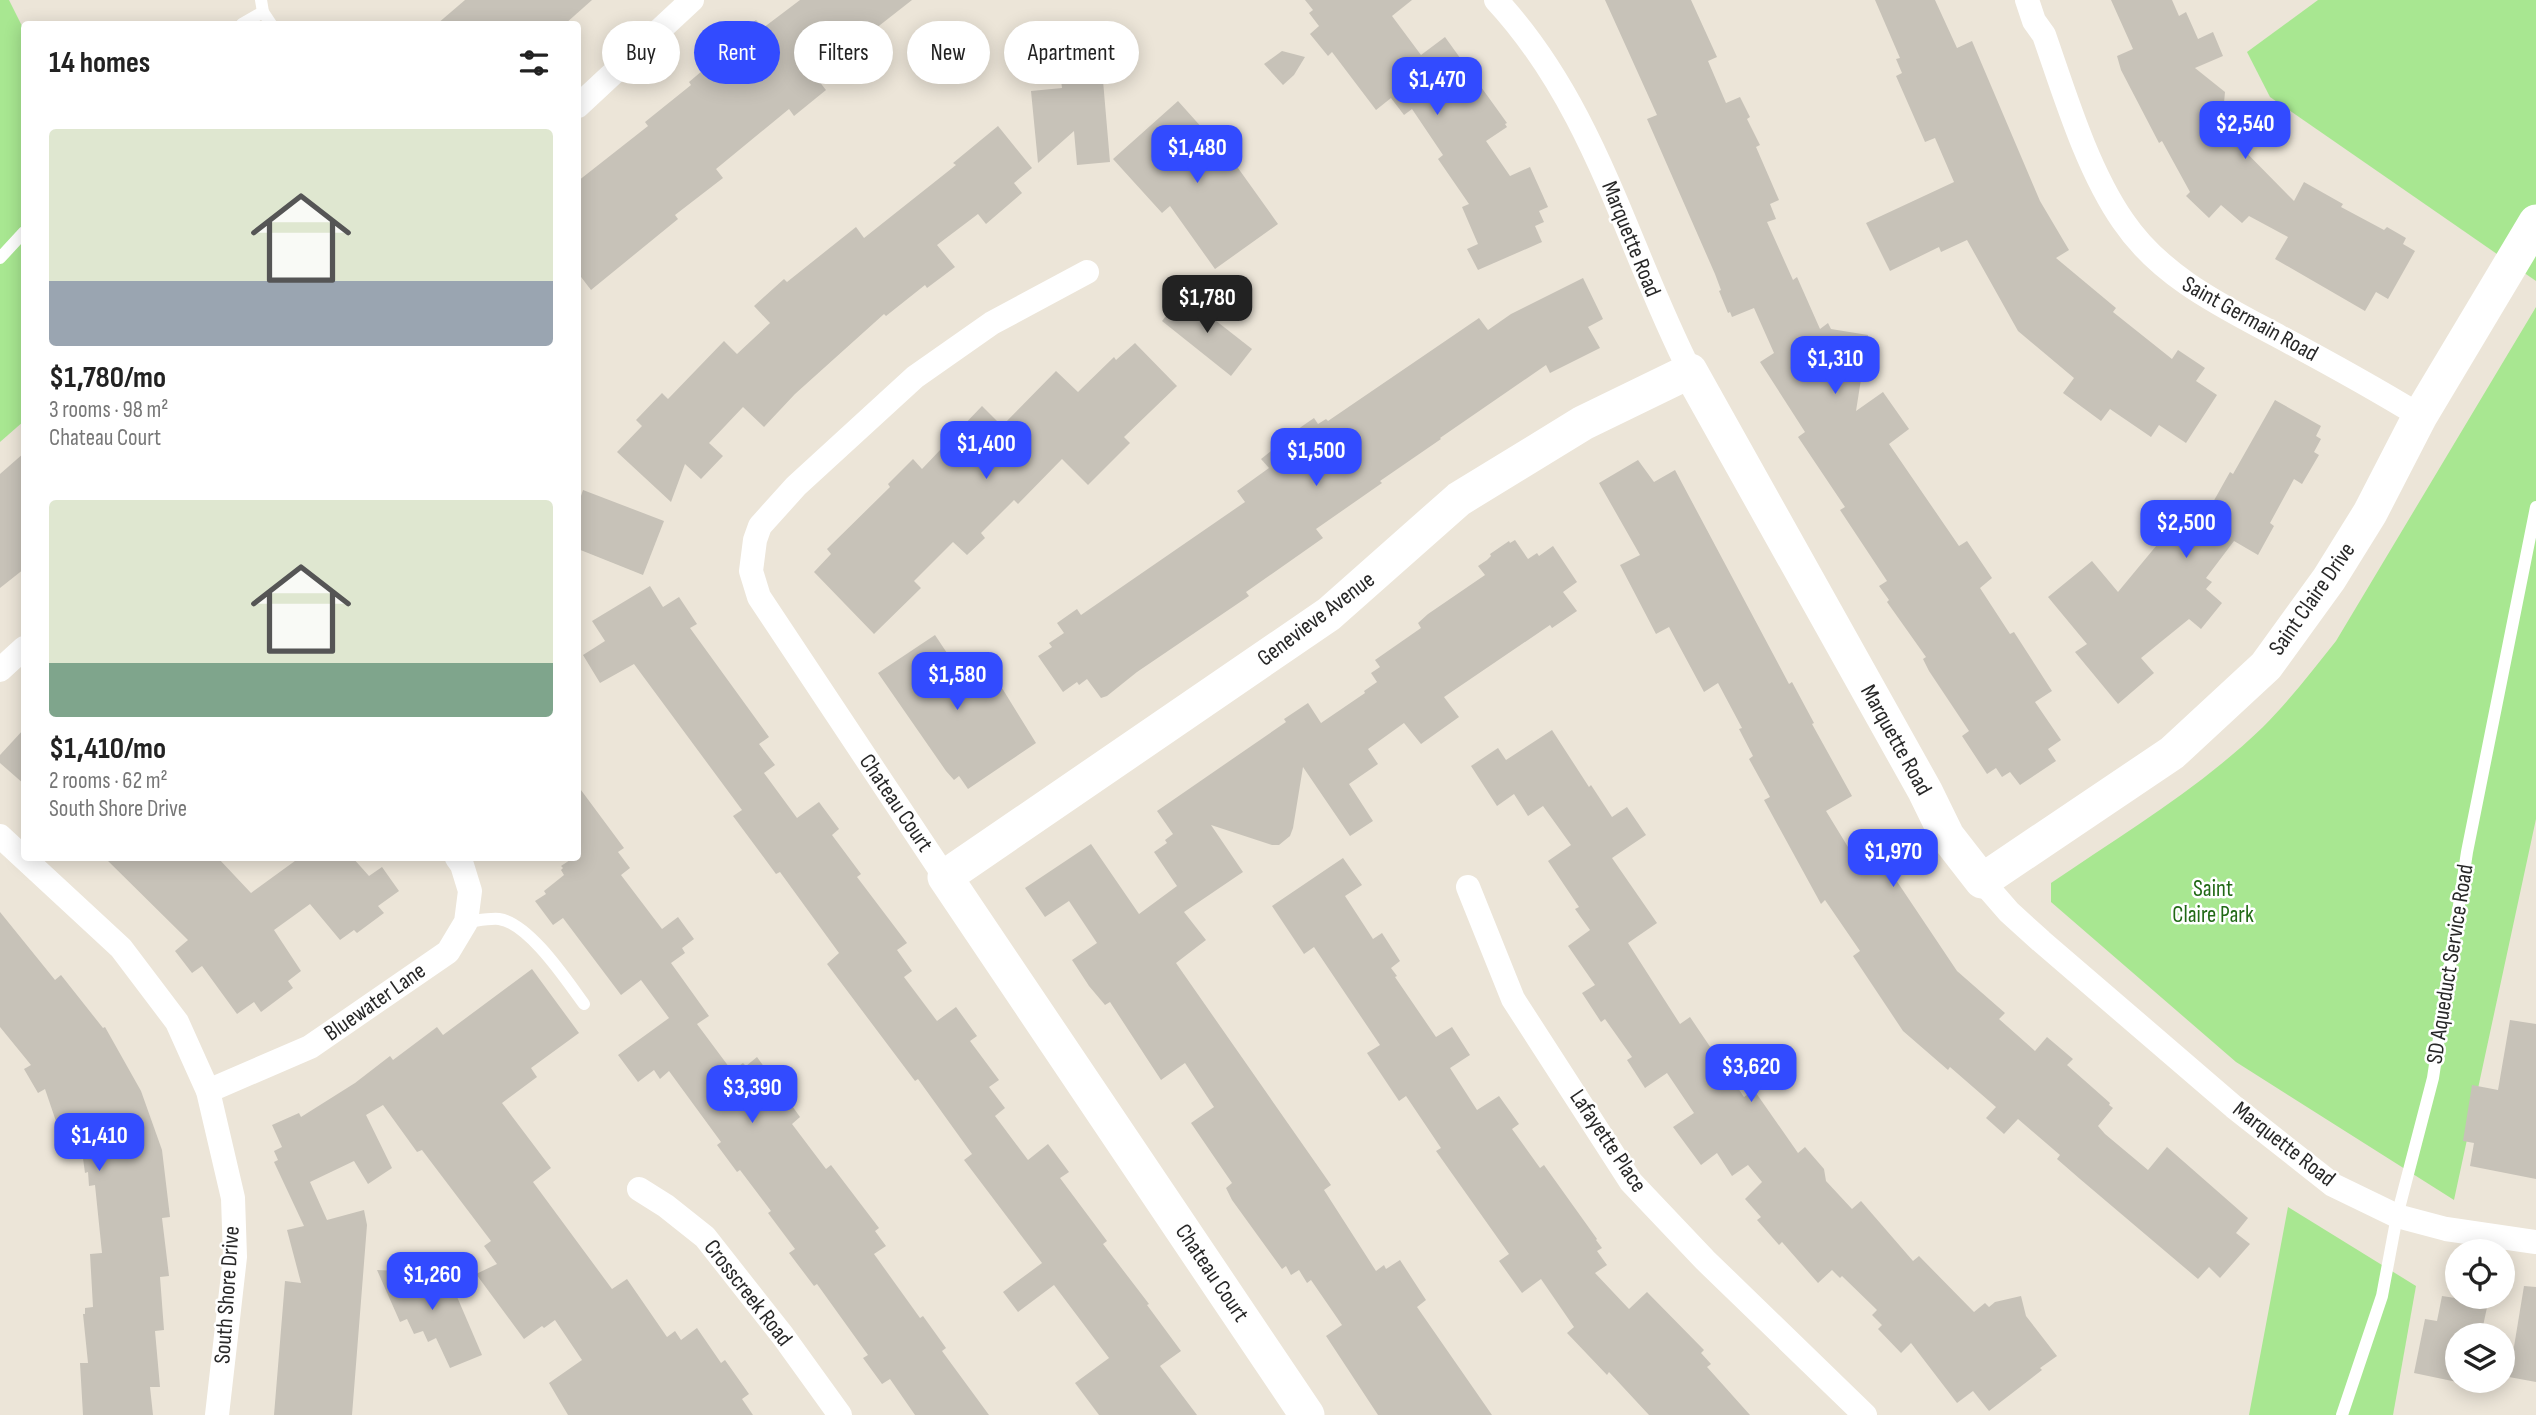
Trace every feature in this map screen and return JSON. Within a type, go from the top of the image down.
[{"type":"street","points":[[581,103],[692,0]]},
{"type":"street","name":"Marquette Road","points":[[1496,0],[1531,42],[1574,108],[1615,198],[1665,322],[1690,371],[1925,791],[1947,836],[1982,881],[2009,912],[2234,1107],[2333,1185],[2397,1216],[2446,1229],[2536,1242]]},
{"type":"street","name":"Saint Germain Road","points":[[2026,0],[2034,21],[2044,35],[2105,193],[2147,252],[2179,281],[2373,387],[2420,416]]},
{"type":"street","name":"Saint Claire Drive","points":[[1982,881],[2172,753],[2266,666],[2329,579],[2370,513],[2420,416],[2536,222]]},
{"type":"street","name":"Chateau Court","points":[[1087,272],[992,323],[915,377],[796,486],[760,526],[755,540],[751,571],[758,597],[1307,1415]]},
{"type":"street","name":"Genevieve Avenue","points":[[945,877],[1329,614],[1459,499],[1583,423],[1690,371]]},
{"type":"street","points":[[0,670],[21,651]]},
{"type":"street","name":"South Shore Drive","points":[[0,836],[21,855]]},
{"type":"street","name":"South Shore Drive","points":[[27,861],[121,948],[177,1022],[208,1091],[233,1198],[235,1258],[217,1415]]},
{"type":"street","name":"Bluewater Lane","points":[[208,1091],[310,1047],[447,952],[466,922],[470,891],[459,861]]},
{"type":"street","name":"Lafayette Place","points":[[1468,887],[1513,999],[1631,1182],[1704,1260],[1865,1415]]},
{"type":"street","name":"Crosscreek Road","points":[[639,1189],[666,1206],[705,1237],[836,1413]]},
{"type":"lane","points":[[245,21],[262,6]]},
{"type":"lane","points":[[0,258],[21,235]]},
{"type":"lane","name":"SD Aqueduct Service Road","points":[[2342,1415],[2382,1296],[2397,1216],[2433,1078],[2468,852],[2536,507]]},
{"type":"lane","points":[[466,922],[500,919],[517,928],[547,955],[584,1004]]},
{"type":"green space","points":[[0,0],[9,0],[21,24],[21,424],[0,442]]},
{"type":"green space","points":[[2318,0],[2536,0],[2536,281],[2270,97],[2247,52]]},
{"type":"green space","name":"Saint Claire Park","points":[[2536,307],[2536,819],[2454,1200],[2236,1062],[2051,902],[2051,883],[2160,810],[2213,770],[2263,727],[2301,685],[2336,641]]},
{"type":"green space","points":[[2288,1207],[2416,1286],[2393,1415],[2249,1415]]},
{"type":"building","points":[[465,0],[592,0],[568,21],[440,21]]},
{"type":"building","points":[[800,0],[912,0],[885,21],[794,21],[794,84],[821,84],[826,90],[794,116],[789,109],[716,169],[723,178],[675,215],[678,219],[591,290],[581,277],[581,179],[648,126],[645,122],[691,85],[689,82],[694,78],[694,84],[780,84],[780,21],[772,21]]},
{"type":"building","points":[[1305,0],[1412,0],[1392,16],[1421,55],[1445,37],[1507,123],[1507,127],[1486,141],[1510,176],[1530,167],[1548,207],[1539,211],[1544,222],[1535,226],[1542,242],[1478,270],[1467,249],[1478,244],[1462,207],[1469,204],[1438,159],[1443,155],[1412,109],[1404,115],[1391,98],[1376,110],[1332,52],[1328,56],[1310,34],[1319,26],[1309,13],[1313,10]]},
{"type":"building","points":[[1605,0],[1691,0],[1717,57],[1708,61],[1726,103],[1740,97],[1750,117],[1747,119],[1760,145],[1756,147],[1779,200],[1770,204],[1776,219],[1767,222],[1793,280],[1797,277],[1820,329],[1828,323],[1831,329],[1868,335],[1856,411],[1883,392],[1909,429],[1889,444],[1959,546],[1967,541],[1992,578],[1980,588],[2010,634],[2014,632],[2052,691],[2035,702],[2061,740],[2048,749],[2056,761],[2020,785],[2010,772],[2002,777],[1996,768],[1987,774],[1962,736],[1969,731],[1929,671],[1923,659],[1926,657],[1887,602],[1889,600],[1879,586],[1887,581],[1840,510],[1845,507],[1798,437],[1805,432],[1760,362],[1774,353],[1754,308],[1732,317],[1730,312],[1728,313],[1715,274],[1647,119],[1657,115]]},
{"type":"building","points":[[1875,0],[1935,0],[1957,48],[1972,41],[2040,201],[2069,250],[2056,258],[2116,308],[2113,312],[2172,359],[2178,350],[2205,368],[2196,381],[2217,395],[2186,443],[2159,425],[2151,437],[2110,409],[2101,421],[2063,393],[2074,378],[2018,331],[1967,240],[1941,252],[1939,247],[1890,271],[1866,223],[1954,182],[1935,138],[1925,142],[1896,76],[1902,73],[1896,59],[1900,58]]},
{"type":"building","points":[[2111,0],[2172,0],[2179,16],[2186,12],[2198,39],[2213,32],[2223,56],[2195,68],[2225,92],[2224,103],[2237,119],[2228,134],[2294,201],[2304,182],[2343,204],[2341,207],[2384,230],[2387,227],[2406,238],[2403,244],[2415,251],[2388,299],[2376,292],[2365,311],[2275,259],[2288,237],[2249,216],[2242,223],[2221,205],[2209,218],[2186,196],[2190,192],[2162,141],[2159,143],[2121,70],[2117,56],[2133,49]]},
{"type":"building","points":[[1282,51],[1305,57],[1294,75],[1283,85],[1264,64]]},
{"type":"building","points":[[1062,84],[1103,84],[1110,162],[1077,165],[1074,131],[1038,163],[1031,91],[1062,88]]},
{"type":"building","points":[[1178,101],[1238,168],[1278,224],[1215,269],[1170,206],[1162,213],[1113,159]]},
{"type":"building","points":[[998,126],[1032,168],[1014,183],[1022,193],[986,224],[978,214],[937,245],[955,267],[927,288],[925,285],[886,316],[884,314],[795,394],[764,427],[743,407],[709,443],[723,456],[701,479],[685,464],[671,502],[617,452],[642,426],[636,420],[662,393],[668,399],[724,341],[737,354],[770,323],[754,306],[784,279],[787,282],[856,227],[864,238],[956,165],[953,163]]},
{"type":"building","points":[[1583,278],[1603,319],[1588,327],[1600,348],[1550,373],[1546,365],[1440,438],[1316,529],[1323,538],[1246,592],[1249,596],[1137,672],[1107,696],[1101,698],[1087,679],[1079,685],[1077,682],[1063,692],[1038,656],[1052,647],[1049,643],[1064,633],[1057,623],[1077,609],[1081,615],[1245,502],[1237,491],[1269,468],[1261,459],[1301,427],[1314,418],[1318,424],[1326,419],[1328,421],[1479,318],[1488,330],[1511,314]]},
{"type":"building","points":[[1183,295],[1252,349],[1231,376],[1162,321]]},
{"type":"building","points":[[1135,343],[1177,386],[1124,437],[1130,443],[1088,485],[1062,459],[1018,504],[1014,500],[981,533],[985,538],[967,555],[953,542],[914,581],[921,588],[874,634],[814,572],[831,554],[827,549],[890,487],[888,484],[913,459],[922,469],[982,406],[1002,426],[1056,371],[1078,392],[1114,357],[1116,360]]},
{"type":"building","points":[[2275,400],[2321,426],[2316,436],[2321,439],[2314,452],[2319,455],[2302,484],[2294,479],[2270,523],[2274,526],[2258,555],[2234,541],[2206,578],[2212,582],[2206,589],[2222,603],[2201,629],[2189,619],[2141,658],[2154,673],[2118,704],[2075,652],[2087,644],[2048,597],[2092,561],[2118,592],[2171,528],[2190,543]]},
{"type":"building","points":[[21,456],[21,571],[0,588],[0,474]]},
{"type":"building","points":[[1638,460],[1654,482],[1675,470],[1789,684],[1792,682],[1852,796],[1826,811],[1859,865],[1878,853],[1881,858],[1883,856],[1896,875],[1894,877],[1957,971],[2005,1013],[1999,1019],[2035,1051],[2047,1037],[2073,1059],[2067,1065],[2113,1108],[2098,1126],[2105,1134],[2148,1170],[2167,1147],[2248,1218],[2236,1233],[2250,1244],[2220,1278],[2209,1267],[2198,1279],[2057,1159],[2060,1155],[2018,1119],[2004,1134],[1986,1118],[1996,1107],[1903,1031],[1853,956],[1860,951],[1825,900],[1821,904],[1764,800],[1770,797],[1749,759],[1753,756],[1739,729],[1742,728],[1718,683],[1704,692],[1669,627],[1656,634],[1620,565],[1640,555],[1599,483]]},
{"type":"building","points":[[583,490],[664,521],[643,575],[581,550]]},
{"type":"building","points":[[1515,540],[1528,559],[1537,553],[1539,556],[1553,546],[1577,582],[1563,592],[1577,611],[1552,628],[1550,625],[1444,697],[1459,717],[1421,744],[1404,723],[1368,749],[1378,764],[1349,784],[1373,821],[1350,836],[1303,767],[1293,828],[1290,836],[1279,845],[1211,825],[1243,872],[1184,912],[1206,940],[1176,963],[1331,1185],[1324,1190],[1376,1271],[1384,1265],[1386,1269],[1400,1260],[1426,1300],[1417,1307],[1492,1415],[1378,1415],[1326,1336],[1342,1325],[1311,1280],[1307,1283],[1299,1270],[1291,1275],[1286,1266],[1282,1269],[1232,1200],[1226,1188],[1232,1183],[1191,1123],[1214,1107],[1185,1063],[1161,1080],[1110,1002],[1105,1005],[1072,960],[1097,943],[1069,901],[1045,917],[1025,888],[1091,844],[1139,914],[1177,886],[1154,852],[1167,843],[1165,840],[1173,834],[1157,811],[1286,722],[1284,719],[1308,703],[1321,723],[1365,693],[1364,691],[1377,682],[1371,673],[1380,667],[1375,660],[1421,628],[1418,623],[1428,614],[1485,575],[1478,566],[1491,556],[1490,554]]},
{"type":"building","points":[[650,586],[663,607],[679,597],[697,624],[690,628],[769,737],[759,744],[775,765],[764,773],[797,818],[819,802],[839,829],[832,835],[861,874],[857,877],[907,943],[897,950],[912,971],[904,977],[937,1021],[956,1007],[977,1036],[970,1041],[999,1080],[989,1087],[1005,1108],[995,1116],[1028,1160],[1048,1144],[1069,1172],[1060,1178],[1107,1241],[1103,1244],[1181,1351],[1160,1366],[1197,1415],[1099,1415],[1075,1383],[1109,1358],[1054,1285],[1018,1312],[1003,1292],[1042,1263],[964,1160],[972,1154],[918,1079],[915,1081],[827,964],[839,953],[780,872],[776,874],[733,816],[742,810],[634,664],[600,683],[583,655],[605,641],[592,621]]},
{"type":"building","points":[[935,635],[951,659],[961,652],[991,696],[1002,688],[1036,743],[968,789],[959,776],[954,780],[946,771],[878,673]]},
{"type":"building","points":[[1552,730],[1612,817],[1627,807],[1646,835],[1612,858],[1657,923],[1628,943],[1680,1024],[1690,1017],[1744,1097],[1754,1090],[1798,1153],[1805,1147],[1824,1169],[1826,1181],[1852,1209],[1861,1201],[1913,1261],[1919,1256],[1974,1312],[1985,1303],[1989,1307],[1995,1302],[2021,1296],[2026,1316],[2057,1356],[1989,1411],[1973,1391],[1957,1403],[1911,1343],[1901,1353],[1878,1329],[1882,1325],[1872,1315],[1877,1310],[1842,1276],[1840,1278],[1832,1270],[1818,1283],[1782,1242],[1779,1245],[1757,1220],[1761,1217],[1745,1199],[1762,1182],[1748,1165],[1732,1176],[1717,1153],[1701,1165],[1673,1127],[1694,1113],[1667,1073],[1645,1088],[1627,1060],[1632,1057],[1605,1019],[1601,1022],[1582,993],[1595,985],[1568,946],[1590,930],[1575,909],[1579,907],[1548,861],[1571,845],[1543,806],[1528,816],[1514,794],[1497,806],[1471,766],[1498,748],[1506,760]]},
{"type":"building","points":[[21,732],[21,781],[0,763],[0,755]]},
{"type":"building","points":[[581,790],[624,848],[618,852],[630,868],[621,875],[662,929],[678,917],[694,939],[682,948],[685,953],[671,963],[709,1016],[697,1024],[732,1071],[743,1063],[746,1066],[757,1057],[800,1117],[792,1124],[826,1169],[831,1165],[879,1228],[875,1231],[886,1246],[874,1254],[920,1318],[923,1316],[946,1348],[942,1351],[989,1415],[915,1415],[890,1379],[882,1384],[863,1358],[868,1355],[817,1284],[814,1286],[789,1253],[795,1249],[768,1213],[771,1211],[717,1145],[721,1142],[669,1071],[660,1079],[654,1070],[638,1082],[618,1055],[669,1018],[641,980],[621,995],[563,918],[553,925],[535,901],[546,894],[544,891],[564,875],[561,866],[568,861],[581,861]]},
{"type":"building","points":[[1343,858],[1362,885],[1345,896],[1373,939],[1382,933],[1400,961],[1391,968],[1397,976],[1395,977],[1436,1037],[1452,1027],[1470,1055],[1450,1068],[1477,1110],[1499,1096],[1519,1124],[1512,1129],[1540,1168],[1544,1165],[1597,1239],[1602,1248],[1597,1251],[1607,1265],[1595,1273],[1629,1309],[1647,1292],[1704,1350],[1701,1353],[1711,1364],[1707,1367],[1750,1415],[1649,1415],[1609,1372],[1607,1375],[1567,1333],[1574,1327],[1541,1279],[1522,1293],[1499,1261],[1509,1254],[1436,1151],[1441,1148],[1406,1096],[1399,1101],[1367,1053],[1380,1045],[1314,947],[1304,954],[1272,906]]},
{"type":"building","points":[[108,861],[221,861],[251,893],[295,861],[356,861],[369,876],[382,867],[399,891],[378,906],[384,913],[357,933],[354,930],[340,940],[310,904],[274,930],[301,971],[288,981],[293,988],[261,1012],[254,1002],[237,1014],[202,966],[192,973],[175,951],[188,940]]},
{"type":"building","points":[[0,912],[55,980],[61,975],[103,1028],[105,1027],[141,1091],[162,1150],[170,1217],[162,1218],[169,1276],[160,1277],[164,1330],[155,1331],[160,1387],[150,1387],[153,1415],[83,1415],[80,1363],[88,1363],[83,1314],[85,1308],[93,1307],[90,1254],[102,1253],[95,1185],[89,1186],[88,1172],[85,1173],[80,1136],[63,1142],[45,1089],[38,1093],[24,1069],[31,1065],[0,1027]]},
{"type":"building","points":[[532,969],[579,1033],[531,1068],[537,1077],[502,1103],[551,1168],[533,1182],[612,1289],[627,1279],[667,1337],[675,1331],[681,1340],[697,1328],[721,1363],[725,1360],[749,1394],[742,1399],[753,1415],[568,1415],[549,1383],[582,1360],[555,1320],[524,1339],[476,1274],[497,1264],[484,1246],[491,1241],[422,1150],[417,1152],[383,1105],[366,1115],[392,1168],[368,1184],[354,1161],[310,1182],[327,1220],[364,1210],[367,1225],[352,1415],[274,1415],[285,1281],[301,1283],[287,1230],[304,1226],[274,1162],[278,1160],[274,1151],[282,1147],[272,1125],[299,1113],[301,1117],[355,1083],[390,1056],[393,1060],[437,1027],[443,1035]]},
{"type":"building","points":[[2510,1020],[2536,1024],[2536,1179],[2470,1166],[2474,1143],[2463,1141],[2472,1085],[2498,1090]]},
{"type":"building","points":[[377,1270],[444,1273],[452,1285],[482,1355],[450,1368],[436,1338],[428,1342],[423,1331],[414,1334],[407,1319],[400,1322]]},
{"type":"building","points":[[2524,1286],[2536,1287],[2536,1382],[2515,1378],[2515,1341]]},
{"type":"building","points":[[2442,1296],[2445,1296],[2445,1309],[2487,1309],[2484,1323],[2445,1323],[2445,1379],[2414,1373],[2425,1319],[2437,1321]]}]
